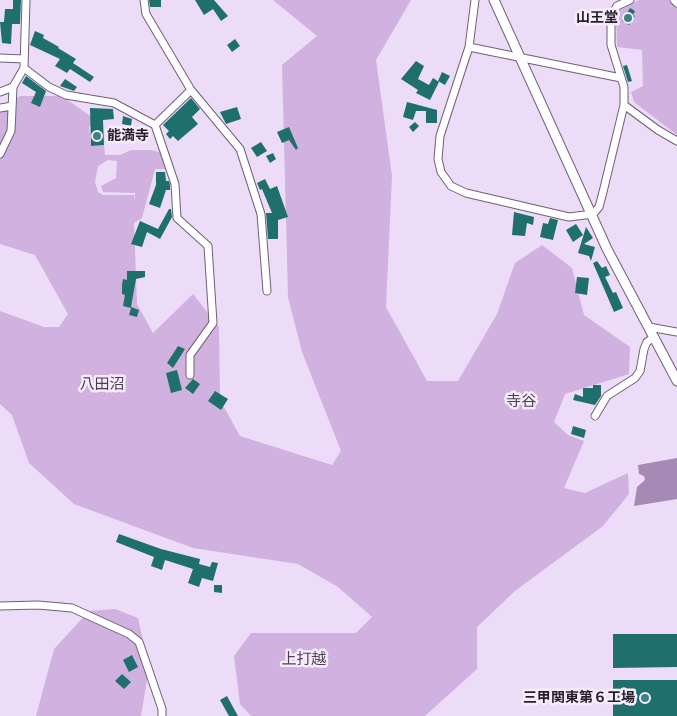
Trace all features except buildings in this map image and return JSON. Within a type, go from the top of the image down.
[{"type":"street","points":[[0,154],[11,131],[13,87],[24,68],[26,0]]},
{"type":"street","points":[[144,0],[146,14],[191,90],[240,149],[261,214],[267,291]]},
{"type":"street","points":[[475,0],[469,47],[440,136],[438,159],[444,178],[451,186],[466,193],[569,217],[593,214]]},
{"type":"street","points":[[494,0],[593,214],[607,249],[677,381]]},
{"type":"street","points":[[593,214],[603,192],[624,105],[624,87],[611,45],[611,17],[617,6],[630,0]]},
{"type":"street","points":[[674,0],[677,3]]},
{"type":"street","points":[[469,47],[621,78]]},
{"type":"street","points":[[0,58],[24,58]]},
{"type":"street","points":[[24,68],[49,87],[66,95],[114,103],[155,125],[175,184],[178,218],[208,246],[213,323],[190,355],[190,375]]},
{"type":"street","points":[[0,92],[13,87]]},
{"type":"street","points":[[155,125],[191,90]]},
{"type":"street","points":[[624,105],[658,130],[677,141]]},
{"type":"street","points":[[0,108],[12,106]]},
{"type":"street","points":[[649,327],[677,332]]},
{"type":"street","points":[[596,416],[607,396],[635,378],[640,371],[647,342],[654,337]]},
{"type":"street","points":[[0,606],[38,605],[72,608],[129,634],[139,642],[162,716]]},
{"type":"shaded area","points":[[273,0],[411,0],[376,60],[392,176],[386,307],[427,381],[458,381],[497,314],[515,263],[542,245],[572,268],[584,315],[630,347],[629,374],[565,394],[554,422],[568,435],[584,441],[564,488],[585,493],[628,473],[629,494],[603,526],[515,591],[477,627],[477,669],[425,716],[251,716],[240,704],[234,656],[251,633],[356,633],[372,617],[338,587],[298,564],[193,548],[74,504],[29,463],[12,415],[0,404],[0,311],[44,327],[59,327],[68,314],[35,255],[0,244],[0,108],[20,96],[62,96],[103,125],[89,126],[91,146],[104,145],[105,155],[120,155],[131,150],[151,150],[162,153],[165,169],[155,169],[142,218],[134,223],[137,304],[153,333],[193,294],[219,327],[220,400],[240,436],[332,465],[341,451],[302,352],[288,297],[282,65],[317,36]],"holes":[[[108,160],[117,161],[116,178],[101,186],[103,192],[135,193],[135,202],[134,195],[103,195],[98,192],[95,182],[98,166]]]},
{"type":"shaded area","points":[[639,0],[669,0],[677,5],[677,135],[634,102],[631,92],[643,86],[642,50],[617,47],[616,16],[621,9]]},
{"type":"shaded area","points":[[677,458],[677,499],[634,506],[637,487],[645,480],[644,476],[639,474],[638,465]]},
{"type":"shaded area","points":[[115,609],[138,618],[149,668],[141,716],[36,716],[54,649],[89,611]]},
{"type":"place","name":"山王堂","points":[[628,18]]},
{"type":"place","name":"能満寺","points":[[97,136]]},
{"type":"place","name":"三甲関東第６工場","points":[[645,698]]},
{"type":"district","name":"八田沼","points":[[102,385]]},
{"type":"district","name":"寺谷","points":[[521,402]]},
{"type":"district","name":"上打越","points":[[304,660]]}]
